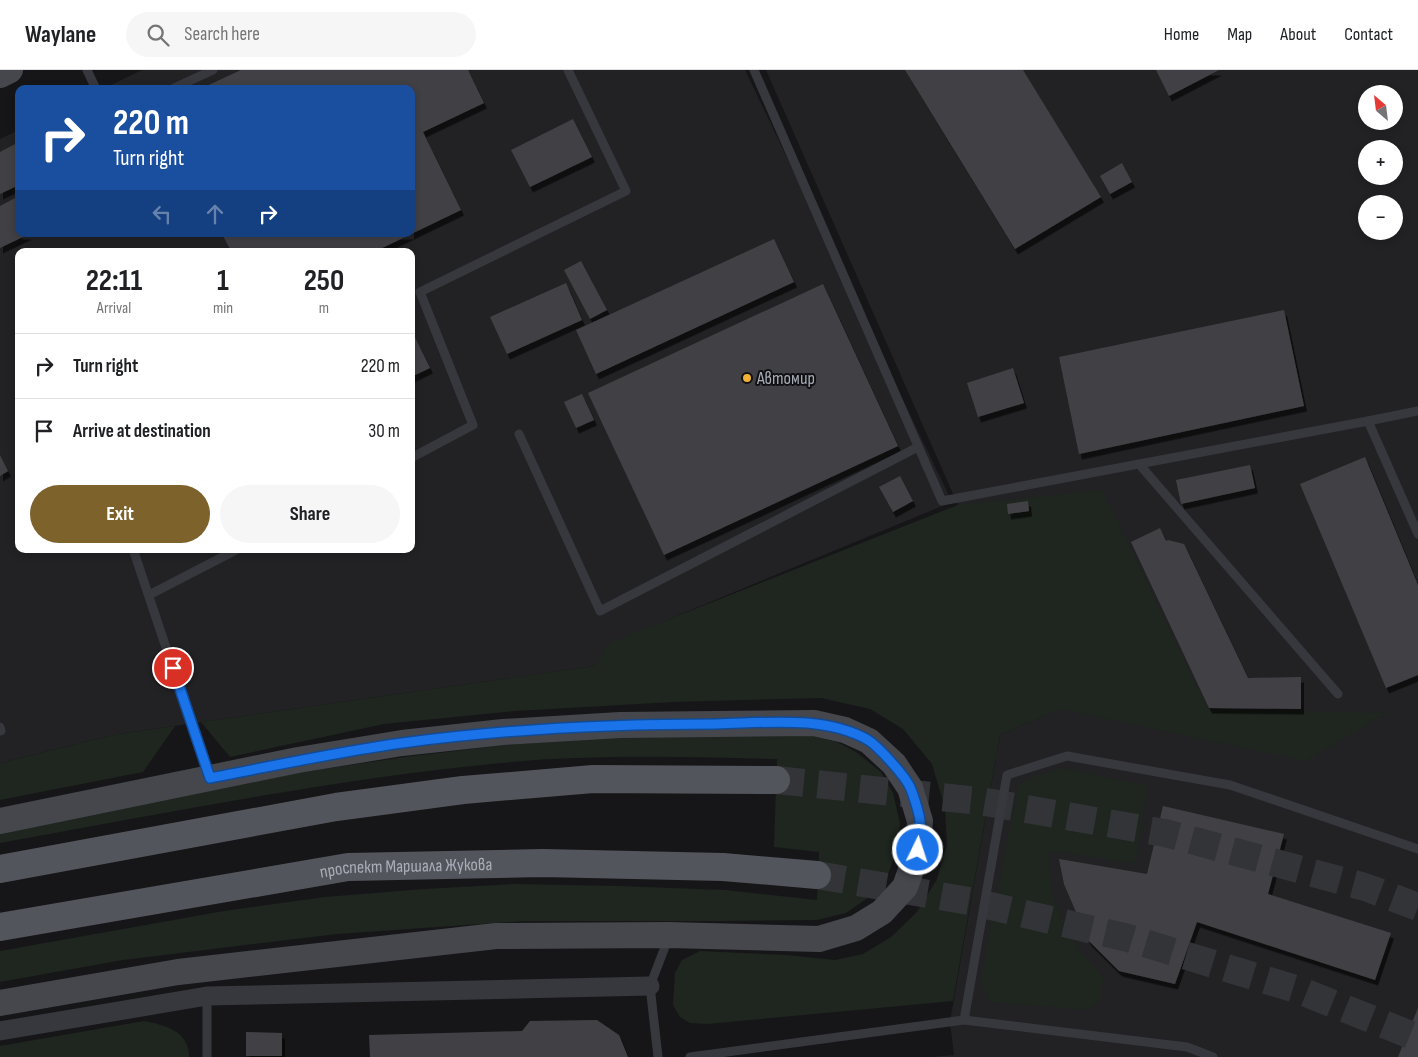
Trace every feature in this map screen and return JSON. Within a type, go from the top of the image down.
[{"type":"main road","points":[[0,75],[10,70]]},
{"type":"main road","points":[[0,821],[298,760],[402,743],[503,732],[620,725],[814,723],[845,730],[869,741],[894,764],[910,788],[920,822],[918,850],[905,887],[882,912],[873,918],[856,928],[819,939],[669,935],[496,936],[178,972],[0,1003]]},
{"type":"main road","points":[[0,869],[336,807],[463,790],[592,779],[776,780]]},
{"type":"main road","name":"проспект Маршала Жукова","points":[[0,926],[348,867],[543,863],[723,867],[818,875]]},
{"type":"street","points":[[0,1031],[208,996],[650,986]]},
{"type":"lane","points":[[87,70],[94,85]]},
{"type":"lane","points":[[181,85],[213,70]]},
{"type":"lane","points":[[415,456],[473,425],[420,292],[626,191],[568,70]]},
{"type":"lane","points":[[754,70],[942,501],[1368,422],[1418,411]]},
{"type":"lane","points":[[1368,422],[1418,534]]},
{"type":"lane","points":[[519,434],[600,610],[918,446]]},
{"type":"lane","points":[[1139,464],[1338,694]]},
{"type":"lane","points":[[134,553],[210,778]]},
{"type":"lane","points":[[148,596],[230,553]]},
{"type":"lane","points":[[964,1020],[1007,775],[1067,756],[1230,786],[1418,849]]},
{"type":"lane","points":[[658,1057],[650,986],[669,935]]},
{"type":"lane","points":[[206,1057],[208,996]]},
{"type":"lane","points":[[690,1057],[964,1020],[1187,1047],[1212,1057]]},
{"type":"shaded area","points":[[142,70],[745,70],[952,502],[662,622],[958,505],[766,70],[1418,70],[1418,1057],[932,1057],[954,1055],[950,1022],[1000,735],[1059,709],[595,666],[118,734],[0,763],[0,139],[15,132],[15,237],[415,237],[415,85],[111,85]]},
{"type":"shaded area","points":[[1102,490],[1208,709],[1387,713],[1305,761],[1060,709],[1000,735],[953,1001],[707,1024],[690,1023],[680,1017],[673,1005],[675,973],[682,960],[700,951],[786,955],[835,960],[863,954],[891,937],[917,912],[937,879],[947,845],[945,808],[932,764],[903,729],[870,709],[821,698],[673,702],[516,711],[384,724],[230,757],[201,722],[595,666],[609,643],[958,505]]},
{"type":"shaded area","points":[[175,726],[143,772],[0,800],[0,763],[118,734]]},
{"type":"shaded area","points":[[813,736],[837,742],[856,752],[881,772],[893,793],[900,823],[898,848],[888,874],[869,897],[846,913],[817,920],[525,921],[337,934],[123,960],[0,982],[0,951],[224,911],[325,897],[513,884],[725,890],[817,900],[819,852],[774,847],[777,759],[570,758],[501,763],[313,787],[0,843],[0,833],[303,772],[405,757],[505,745],[621,737]]},
{"type":"shaded area","points":[[1061,768],[1148,786],[1135,864],[1049,850],[1054,901],[1077,948],[1103,977],[1101,999],[1088,1010],[992,1002],[983,988],[982,971],[1018,786],[1033,777]]},
{"type":"shaded area","points":[[144,1021],[167,1027],[180,1035],[188,1048],[189,1057],[0,1057],[0,1046]]},
{"type":"building","points":[[241,70],[468,70],[484,103],[423,132],[461,210],[415,232],[415,85],[209,85]]},
{"type":"building","points":[[905,70],[1023,70],[1101,197],[1015,249]]},
{"type":"building","points":[[1156,70],[1219,70],[1169,96]]},
{"type":"building","points":[[573,119],[592,157],[530,187],[511,150]]},
{"type":"building","points":[[15,144],[15,187],[0,194],[0,152]]},
{"type":"building","points":[[1122,163],[1132,182],[1110,194],[1100,176]]},
{"type":"building","points":[[15,198],[15,237],[23,237],[0,248],[0,206]]},
{"type":"building","points":[[224,237],[405,237],[382,248],[229,248]]},
{"type":"building","points":[[774,239],[794,282],[596,374],[576,330]]},
{"type":"building","points":[[581,261],[607,310],[590,319],[564,270]]},
{"type":"building","points":[[566,283],[582,320],[507,354],[490,317]]},
{"type":"building","points":[[823,284],[898,446],[664,555],[588,393]]},
{"type":"building","points":[[1284,310],[1304,406],[1079,454],[1059,357]]},
{"type":"building","points":[[415,337],[430,368],[415,375]]},
{"type":"building","points":[[1013,368],[1024,403],[978,417],[967,383]]},
{"type":"building","points":[[582,394],[594,420],[576,428],[564,402]]},
{"type":"building","points":[[0,455],[8,471],[0,476]]},
{"type":"building","points":[[1365,457],[1418,585],[1418,675],[1386,688],[1300,484]]},
{"type":"building","points":[[1250,465],[1255,488],[1181,504],[1176,480]]},
{"type":"building","points":[[900,476],[913,501],[893,512],[879,487]]},
{"type":"building","points":[[1028,501],[1029,511],[1008,514],[1007,504]]},
{"type":"building","points":[[1160,528],[1166,541],[1184,544],[1248,678],[1301,677],[1301,709],[1209,708],[1131,542]]},
{"type":"building","points":[[1163,806],[1284,834],[1268,894],[1391,933],[1375,980],[1197,922],[1175,984],[1119,971],[1088,940],[1064,884],[1059,859],[1147,874]]},
{"type":"building","points":[[1418,1008],[1418,1057],[1398,1057]]},
{"type":"building","points":[[597,1020],[619,1035],[628,1057],[370,1057],[369,1035],[522,1031],[530,1021]]},
{"type":"building","points":[[246,1032],[282,1033],[282,1056],[246,1056]]},
{"type":"tunnel","points":[[776,780],[980,801],[1165,833],[1365,887],[1418,907]]},
{"type":"tunnel","points":[[817,875],[969,901],[1128,938],[1299,990],[1418,1038]]},
{"type":"place","name":"Автомир","points":[[747,378]]},
{"type":"route","points":[[173,668],[210,778],[298,760],[402,743],[503,732],[620,725],[775,723],[814,723],[845,730],[869,741],[894,764],[910,788],[920,822],[918,850]]}]
